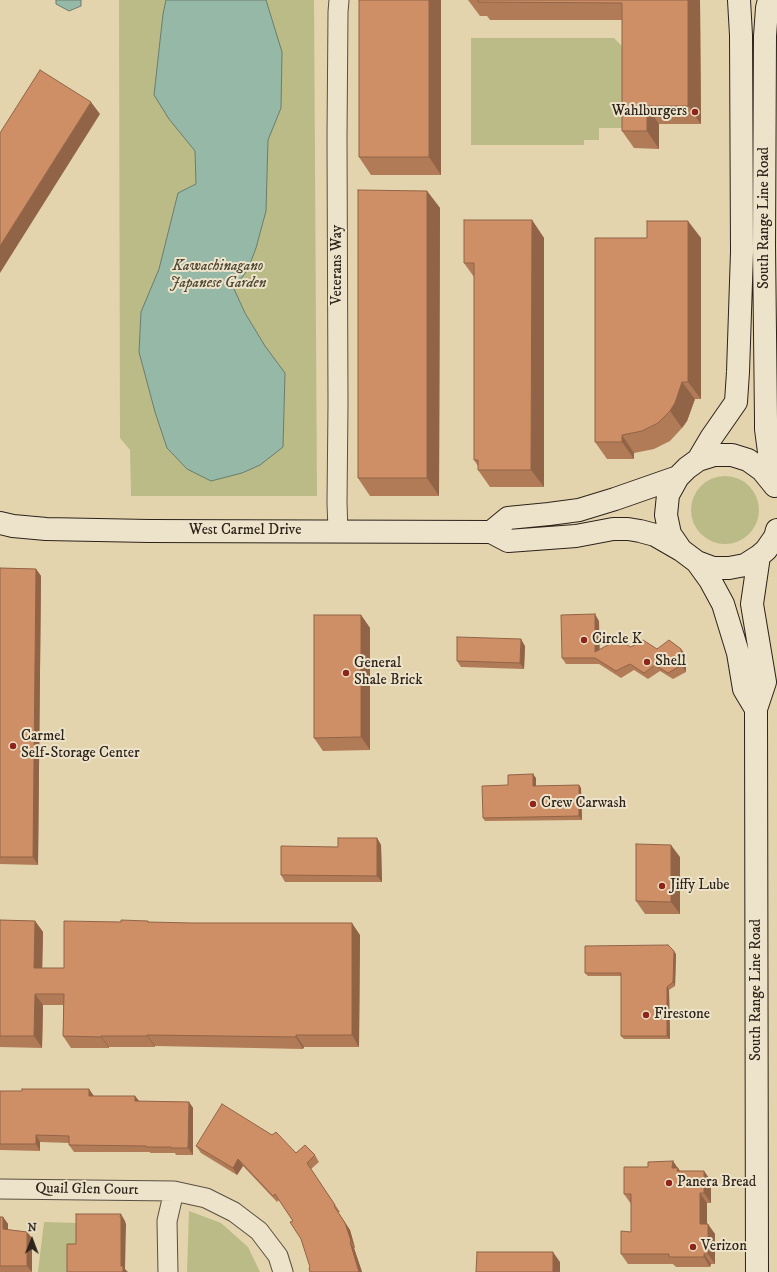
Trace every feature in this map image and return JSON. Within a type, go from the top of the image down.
[{"type":"main road","name":"South Range Line Road","points":[[698,460],[736,402],[742,252],[741,35],[739,0]]},
{"type":"main road","name":"South Range Line Road","points":[[769,0],[765,23],[764,246],[766,425],[775,487]]},
{"type":"main road","points":[[756,709],[744,689],[738,653],[723,604],[710,580],[670,534],[666,515],[668,495],[678,477],[698,460],[714,455],[732,455],[748,460],[762,470],[775,487]]},
{"type":"main road","points":[[491,532],[508,518],[578,510],[678,477]]},
{"type":"main road","name":"West Carmel Drive","points":[[0,523],[13,526],[46,529],[149,531],[491,532],[508,542],[576,536],[613,528],[628,529],[655,535],[689,556]]},
{"type":"main road","points":[[689,556],[712,568],[729,568],[745,564],[768,552],[777,530]]},
{"type":"main road","name":"South Range Line Road","points":[[757,1272],[756,709],[765,682],[752,604],[768,552]]},
{"type":"street","name":"Veterans Way","points":[[338,531],[337,137],[339,0]]},
{"type":"street","name":"Quail Glen Court","points":[[0,1189],[174,1192],[206,1198],[234,1212],[259,1231],[278,1256],[283,1272]]},
{"type":"street","points":[[168,1272],[167,1221],[174,1192]]},
{"type":"green space","name":"Kawachinagano Japanese Garden","points":[[119,0],[314,0],[317,496],[131,496],[130,450],[120,438]]},
{"type":"green space","points":[[471,38],[614,38],[623,47],[623,128],[599,128],[599,140],[584,140],[584,145],[471,145]]},
{"type":"green space","points":[[725,476],[738,479],[749,486],[756,497],[759,510],[756,523],[749,534],[738,541],[725,544],[712,541],[701,534],[694,523],[691,510],[694,497],[701,486],[712,479]]},
{"type":"green space","points":[[189,1211],[221,1223],[248,1247],[260,1272],[187,1272]]},
{"type":"green space","points":[[44,1222],[78,1223],[75,1272],[38,1272]]},
{"type":"shaded area","points":[[56,0],[81,0],[81,6],[69,11],[56,4]]},
{"type":"shaded area","points":[[166,0],[266,0],[282,52],[281,108],[268,140],[266,211],[256,248],[248,269],[234,289],[245,313],[265,346],[285,373],[283,447],[260,465],[242,473],[211,481],[187,469],[167,448],[155,412],[139,352],[141,312],[159,269],[178,193],[196,184],[195,151],[169,119],[154,95],[163,14]]},
{"type":"building","points":[[359,0],[429,0],[429,157],[359,157]]},
{"type":"building","points":[[478,0],[688,0],[688,106],[647,106],[647,131],[622,131],[622,3],[478,2]]},
{"type":"building","points":[[40,70],[91,102],[0,246],[0,133]]},
{"type":"building","points":[[358,190],[427,191],[427,478],[358,478]]},
{"type":"building","points":[[464,220],[532,220],[531,470],[478,470],[478,460],[474,460],[474,263],[464,263]]},
{"type":"building","points":[[647,221],[688,221],[688,382],[682,382],[675,403],[670,411],[658,423],[642,431],[622,435],[622,442],[595,442],[595,238],[647,238]]},
{"type":"building","points":[[0,568],[36,569],[33,857],[0,857]]},
{"type":"building","points":[[595,614],[595,652],[617,640],[631,647],[643,640],[657,649],[669,640],[681,649],[682,665],[668,673],[655,665],[644,673],[630,664],[616,671],[595,658],[562,658],[561,615]]},
{"type":"building","name":"General Shale Brick","points":[[314,615],[361,615],[361,737],[314,738]]},
{"type":"building","points":[[457,637],[521,639],[520,663],[457,661]]},
{"type":"building","name":"Crew Carwash","points":[[533,774],[533,786],[579,785],[579,816],[483,818],[482,786],[508,785],[508,775]]},
{"type":"building","points":[[338,838],[377,838],[377,876],[281,875],[281,846],[338,847]]},
{"type":"building","points":[[636,844],[671,845],[671,902],[636,901]]},
{"type":"building","points":[[0,920],[35,921],[34,968],[64,968],[64,921],[121,922],[121,920],[193,923],[352,923],[352,1035],[296,1035],[296,1037],[147,1035],[101,1037],[63,1036],[64,994],[35,994],[34,1036],[0,1036]]},
{"type":"building","name":"Firestone","points":[[668,945],[674,951],[673,982],[667,987],[667,1036],[621,1036],[621,973],[585,973],[585,946]]},
{"type":"building","points":[[22,1089],[89,1089],[89,1096],[135,1096],[135,1101],[189,1102],[188,1148],[69,1145],[69,1136],[36,1135],[36,1144],[0,1144],[0,1091],[22,1091]]},
{"type":"building","points":[[222,1104],[272,1135],[276,1132],[296,1153],[305,1145],[315,1155],[307,1163],[345,1223],[359,1272],[310,1272],[310,1267],[301,1239],[290,1222],[293,1221],[275,1194],[273,1196],[238,1159],[233,1168],[196,1146]]},
{"type":"building","points":[[673,1161],[672,1168],[678,1168],[677,1171],[704,1171],[704,1193],[700,1193],[700,1224],[708,1224],[708,1254],[704,1254],[704,1257],[669,1257],[669,1254],[621,1254],[621,1231],[631,1232],[631,1194],[624,1194],[624,1167],[648,1167],[648,1162]]},
{"type":"building","points":[[76,1214],[121,1214],[121,1266],[123,1266],[123,1272],[67,1272],[67,1244],[76,1244]]},
{"type":"building","points":[[0,1217],[3,1217],[3,1229],[27,1232],[27,1266],[0,1266]]},
{"type":"building","points":[[477,1252],[553,1252],[553,1272],[476,1272]]},
{"type":"place","name":"Wahlburgers","points":[[695,112]]},
{"type":"place","name":"Circle K","points":[[584,640]]},
{"type":"place","name":"Shell","points":[[647,662]]},
{"type":"place","name":"General Shale Brick","points":[[346,673]]},
{"type":"place","name":"Carmel Self-Storage Center","points":[[13,746]]},
{"type":"place","name":"Crew Carwash","points":[[533,804]]},
{"type":"place","name":"Jiffy Lube","points":[[662,886]]},
{"type":"place","name":"Firestone","points":[[646,1015]]},
{"type":"place","name":"Panera Bread","points":[[669,1183]]},
{"type":"place","name":"Verizon","points":[[693,1247]]}]
